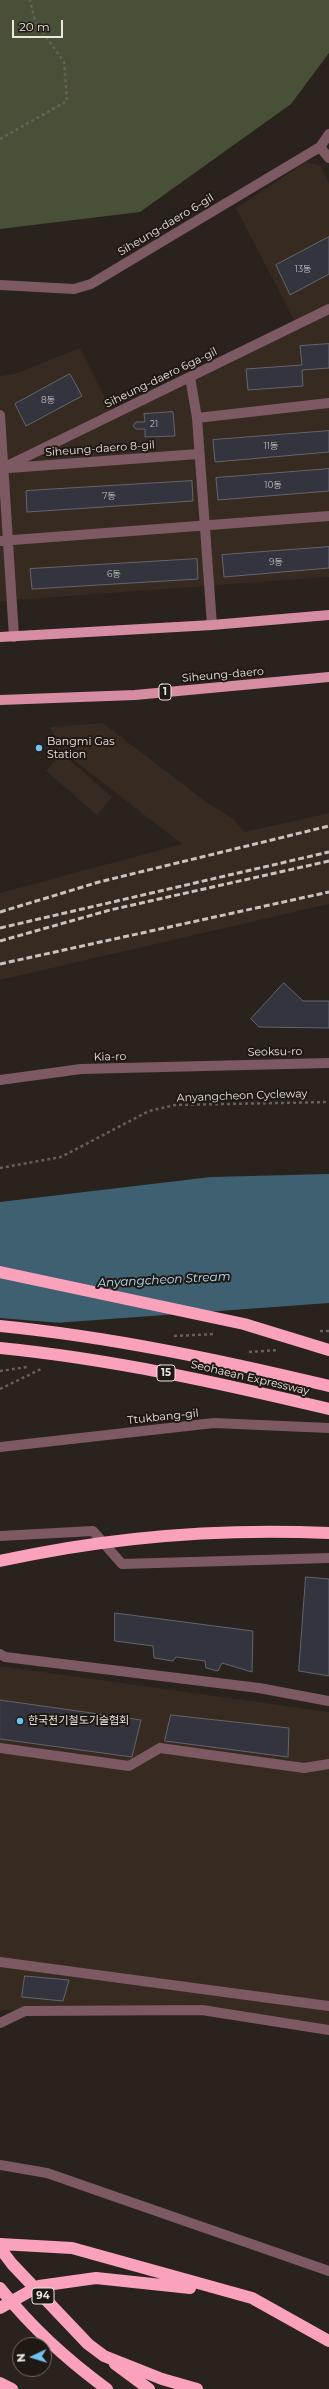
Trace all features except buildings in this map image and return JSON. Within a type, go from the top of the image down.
[{"type":"highway","points":[[0,1272],[244,1324],[329,1350]]},
{"type":"highway","name":"Seohaean Expressway","points":[[0,1326],[69,1333],[171,1351],[225,1361],[329,1386]]},
{"type":"highway","name":"Seohaean Expressway","points":[[0,1348],[64,1354],[195,1378],[329,1409]]},
{"type":"highway","points":[[0,1561],[60,1548],[151,1536],[232,1532],[329,1533]]},
{"type":"highway","points":[[0,2244],[72,2248],[252,2298],[329,2341]]},
{"type":"highway","name":"94","points":[[0,2248],[12,2264],[88,2344],[104,2356]]},
{"type":"highway","points":[[0,2308],[39,2286],[96,2278],[179,2286],[252,2298]]},
{"type":"highway","name":"94","points":[[0,2288],[23,2316],[72,2364],[107,2389]]},
{"type":"highway","points":[[104,2356],[149,2389]]},
{"type":"highway","points":[[104,2356],[162,2379],[197,2389]]},
{"type":"highway","points":[[0,2383],[12,2389]]},
{"type":"main road","points":[[0,637],[212,625],[329,615]]},
{"type":"main road","name":"Siheung-daero","points":[[0,700],[135,695],[329,677]]},
{"type":"street","points":[[329,134],[320,147],[329,158]]},
{"type":"street","name":"Siheung-daero 6-gil","points":[[0,285],[74,289],[91,284],[320,147]]},
{"type":"street","name":"Siheung-daero 6ga-gil","points":[[3,468],[329,309]]},
{"type":"street","points":[[190,377],[197,418],[198,454],[212,625]]},
{"type":"street","points":[[197,418],[329,404]]},
{"type":"street","points":[[0,415],[3,468],[4,541],[14,637]]},
{"type":"street","name":"Siheung-daero 8-gil","points":[[3,468],[198,454]]},
{"type":"street","points":[[4,541],[329,516]]},
{"type":"street","name":"Seoksu-ro","points":[[221,1066],[329,1063]]},
{"type":"street","name":"Kia-ro","points":[[0,1080],[81,1069],[221,1066]]},
{"type":"street","name":"Ttukbang-gil","points":[[0,1447],[214,1423],[329,1428]]},
{"type":"street","points":[[0,1536],[93,1531],[122,1564],[329,1558]]},
{"type":"street","points":[[0,1654],[5,1657],[259,1688],[329,1700]]},
{"type":"street","points":[[0,1748],[129,1766],[160,1748],[304,1768],[329,1764]]},
{"type":"street","points":[[0,1962],[329,2006]]},
{"type":"street","points":[[0,2013],[25,2011],[202,2010],[329,2030]]},
{"type":"street","points":[[0,2023],[5,2018],[25,2011]]},
{"type":"street","points":[[0,2165],[47,2173],[329,2271]]},
{"type":"path","points":[[0,139],[67,101],[64,62],[35,21],[30,0]]},
{"type":"path","name":"Anyangcheon Cycleway","points":[[0,1168],[61,1157],[149,1111],[174,1105],[329,1102]]},
{"type":"path","points":[[0,1389],[49,1366]]},
{"type":"shaded area","points":[[306,162],[321,166],[329,183],[329,577],[0,601],[0,376],[15,374],[80,348],[113,414],[296,324],[236,208]]},
{"type":"shaded area","points":[[103,723],[206,802],[232,818],[245,832],[329,813],[329,904],[0,980],[0,893],[182,844],[71,758],[49,727]]},
{"type":"shaded area","points":[[62,753],[112,797],[97,815],[46,771]]},
{"type":"shaded area","points":[[0,1666],[329,1712],[329,2027],[217,2013],[0,2010]]},
{"type":"green space","points":[[0,0],[329,0],[329,53],[291,104],[140,212],[0,229]]},
{"type":"water","name":"Anyangcheon Stream","points":[[329,1174],[329,1303],[0,1327],[0,1202],[211,1177]]},
{"type":"pier","points":[[0,1318],[61,1323],[0,1329]]},
{"type":"railway","points":[[0,912],[99,882],[329,826]]},
{"type":"railway","points":[[0,928],[329,852]]},
{"type":"railway","points":[[0,941],[110,910],[329,861]]},
{"type":"railway","points":[[0,964],[329,892]]},
{"type":"place","name":"Bangmi Gas Station","points":[[39,748]]},
{"type":"place","name":"한국전기철도기술협회","points":[[20,1721]]}]
